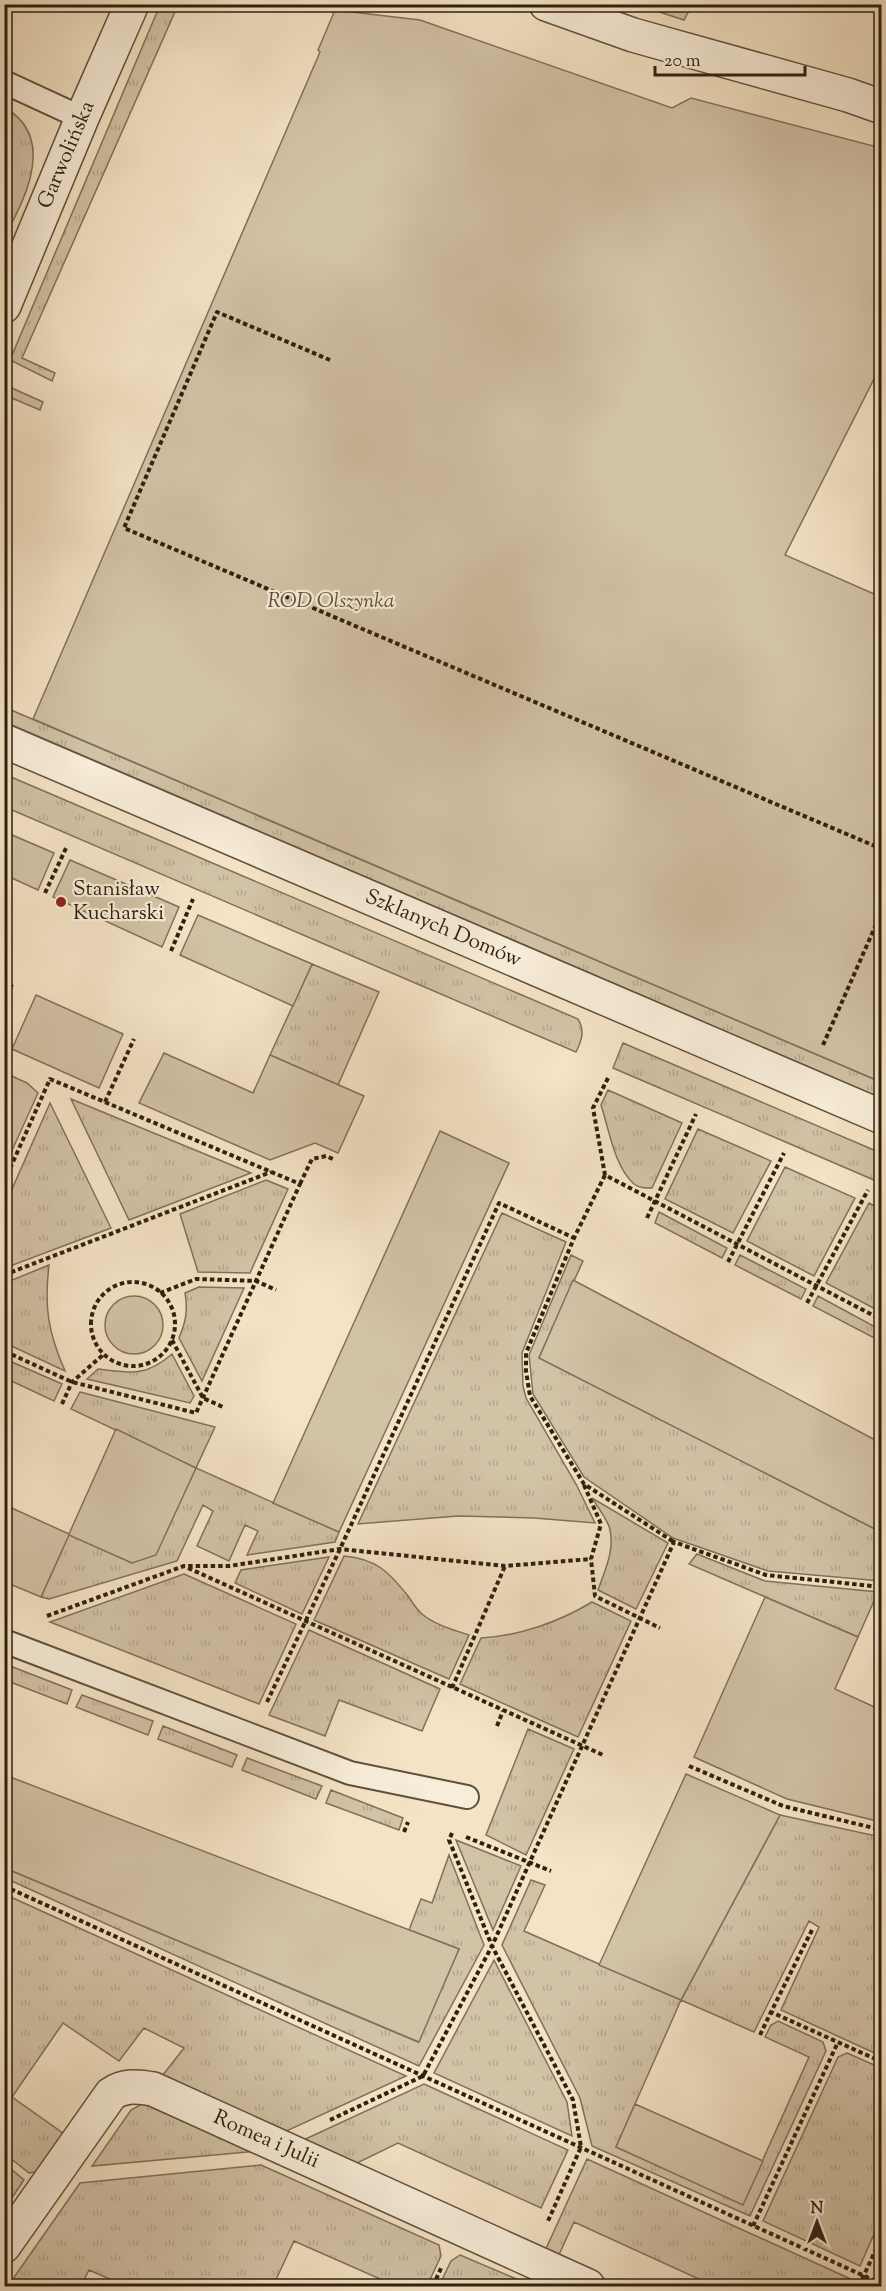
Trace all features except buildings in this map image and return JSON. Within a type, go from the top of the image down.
[{"type":"street","name":"Garwolińska","points":[[7,296],[132,4]]},
{"type":"street","points":[[546,4],[633,35],[848,95],[882,107]]},
{"type":"street","name":"Szklanych Domów","points":[[4,741],[882,1117]]},
{"type":"street","name":"Romea i Julii","points":[[4,2246],[111,2094],[118,2089],[140,2086],[163,2094],[588,2286]]},
{"type":"lane","points":[[4,82],[82,118]]},
{"type":"lane","points":[[4,1641],[350,1773],[467,1797]]},
{"type":"path","points":[[330,360],[217,312],[123,528],[882,849]]},
{"type":"path","points":[[45,893],[67,846]]},
{"type":"path","points":[[171,951],[193,899]]},
{"type":"path","points":[[818,1055],[882,911]]},
{"type":"path","points":[[4,1002],[12,984]]},
{"type":"path","points":[[105,1102],[134,1039]]},
{"type":"path","points":[[608,1077],[593,1108],[605,1175],[574,1238],[526,1353],[526,1371],[530,1396],[584,1484],[602,1524],[591,1559],[595,1596],[660,1628]]},
{"type":"path","points":[[4,1182],[50,1079],[300,1184]]},
{"type":"path","points":[[647,1218],[696,1114]]},
{"type":"path","points":[[728,1262],[784,1153]]},
{"type":"path","points":[[4,1350],[72,1382],[196,1413],[312,1159],[326,1156],[335,1160]]},
{"type":"path","points":[[4,1275],[271,1172]]},
{"type":"path","points":[[605,1175],[882,1320]]},
{"type":"path","points":[[807,1303],[868,1190]]},
{"type":"path","points":[[262,1712],[340,1549],[499,1203],[574,1238]]},
{"type":"path","points":[[160,1293],[196,1279],[256,1281],[276,1290]]},
{"type":"path","points":[[136,1283],[149,1286],[169,1302],[174,1314],[175,1327],[172,1339],[165,1351],[144,1365],[129,1366],[115,1363],[95,1343],[91,1329],[92,1314],[98,1301],[108,1290],[122,1284],[136,1283]]},
{"type":"path","points":[[172,1339],[203,1398],[223,1407]]},
{"type":"path","points":[[62,1404],[72,1382],[104,1354]]},
{"type":"path","points":[[584,1484],[674,1542],[766,1575],[882,1587]]},
{"type":"path","points":[[321,2124],[423,2076],[492,1946],[674,1542]]},
{"type":"path","points":[[38,1620],[184,1566],[229,1566],[340,1549],[505,1566],[591,1559]]},
{"type":"path","points":[[184,1566],[603,1755]]},
{"type":"path","points":[[452,1688],[505,1566]]},
{"type":"path","points":[[497,1726],[503,1711]]},
{"type":"path","points":[[690,1766],[783,1806],[882,1830]]},
{"type":"path","points":[[453,1831],[449,1840],[492,1946],[573,2100],[581,2147],[544,2229]]},
{"type":"path","points":[[464,1836],[551,1871]]},
{"type":"path","points":[[4,1886],[882,2283]]},
{"type":"path","points":[[760,2035],[812,1930]]},
{"type":"path","points":[[771,2012],[882,2062]]},
{"type":"path","points":[[753,2226],[838,2042]]},
{"type":"path","points":[[859,2286],[882,2236]]},
{"type":"green space","points":[[160,5],[178,5],[22,358],[55,373],[52,381],[10,360]]},
{"type":"green space","points":[[638,5],[692,5],[684,20]]},
{"type":"green space","name":"ROD Olszynka","points":[[335,10],[420,20],[672,108],[691,98],[881,148],[881,365],[785,555],[881,597],[881,1082],[33,719],[320,52],[318,50]]},
{"type":"green space","points":[[5,108],[18,117],[26,128],[31,139],[33,164],[21,204],[5,233]]},
{"type":"green space","points":[[5,385],[43,402],[40,410],[7,396],[5,400]]},
{"type":"green space","points":[[4,707],[881,1082],[881,1098],[5,722]]},
{"type":"green space","points":[[4,774],[578,1019],[582,1036],[576,1052],[5,807]]},
{"type":"green space","points":[[5,832],[54,853],[38,890],[5,875]]},
{"type":"green space","points":[[70,860],[179,907],[162,947],[53,897]]},
{"type":"green space","points":[[198,915],[312,964],[293,1006],[180,955]]},
{"type":"green space","points":[[312,964],[379,992],[338,1085],[270,1055]]},
{"type":"green space","points":[[36,995],[123,1034],[99,1088],[12,1049]]},
{"type":"green space","points":[[623,1043],[881,1153],[881,1183],[613,1068]]},
{"type":"green space","points":[[164,1053],[253,1093],[270,1055],[364,1096],[338,1153],[315,1143],[270,1160],[139,1103]]},
{"type":"green space","points":[[5,1073],[27,1083],[38,1093],[5,1166]]},
{"type":"green space","points":[[608,1090],[682,1123],[652,1188],[634,1184],[617,1157],[601,1105]]},
{"type":"green space","points":[[71,1099],[251,1173],[129,1220]]},
{"type":"green space","points":[[50,1103],[111,1228],[5,1268],[5,1205]]},
{"type":"green space","points":[[698,1129],[771,1161],[733,1233],[665,1199]]},
{"type":"green space","points":[[440,1131],[509,1163],[339,1532],[273,1503]]},
{"type":"green space","points":[[785,1167],[855,1198],[814,1276],[747,1241]]},
{"type":"green space","points":[[266,1180],[288,1189],[250,1273],[198,1272],[180,1214]]},
{"type":"green space","points":[[869,1203],[881,1209],[881,1312],[826,1283]]},
{"type":"green space","points":[[659,1212],[727,1248],[722,1258],[655,1223]]},
{"type":"green space","points":[[502,1213],[566,1242],[522,1353],[523,1386],[526,1398],[576,1484],[595,1523],[534,1518],[458,1516],[358,1524]]},
{"type":"green space","points":[[571,1255],[583,1261],[539,1358],[881,1532],[881,1581],[768,1571],[673,1538],[584,1477],[533,1394],[529,1355]]},
{"type":"green space","points":[[740,1255],[806,1289],[801,1299],[735,1265]]},
{"type":"green space","points":[[49,1265],[47,1307],[51,1331],[65,1371],[5,1343],[5,1283]]},
{"type":"green space","points":[[573,1280],[881,1443],[881,1532],[539,1358]]},
{"type":"green space","points":[[199,1287],[244,1288],[202,1381],[179,1338],[186,1316],[185,1293]]},
{"type":"green space","points":[[128,1296],[140,1296],[155,1304],[163,1319],[163,1331],[155,1346],[140,1354],[128,1354],[113,1346],[105,1331],[105,1319],[113,1304]]},
{"type":"green space","points":[[818,1296],[881,1330],[878,1340],[813,1306]]},
{"type":"green space","points":[[172,1354],[194,1396],[190,1403],[87,1379],[98,1369],[129,1372],[146,1370]]},
{"type":"green space","points":[[5,1359],[62,1384],[54,1401],[5,1378]]},
{"type":"green space","points":[[80,1392],[215,1427],[196,1468],[71,1409]]},
{"type":"green space","points":[[116,1429],[196,1468],[156,1555],[132,1563],[69,1535],[41,1597],[5,1582],[5,1505],[69,1534]]},
{"type":"green space","points":[[196,1468],[339,1532],[335,1542],[247,1555],[258,1531],[245,1525],[229,1561],[197,1546],[213,1511],[203,1505],[177,1561],[49,1599],[41,1597],[69,1534],[132,1563]]},
{"type":"green space","points":[[592,1498],[668,1543],[636,1609],[598,1590],[609,1559],[611,1534],[609,1526]]},
{"type":"green space","points":[[697,1554],[765,1581],[879,1592],[881,1593],[881,1604],[874,1601],[858,1637],[689,1564]]},
{"type":"green space","points":[[344,1556],[373,1563],[394,1580],[427,1618],[469,1635],[449,1679],[314,1620]]},
{"type":"green space","points":[[329,1557],[302,1614],[235,1583],[241,1570]]},
{"type":"green space","points":[[184,1574],[296,1624],[259,1704],[50,1622]]},
{"type":"green space","points":[[765,1597],[858,1637],[835,1689],[881,1710],[881,1822],[787,1799],[694,1757]]},
{"type":"green space","points":[[592,1602],[631,1621],[578,1737],[460,1684],[481,1638],[538,1627]]},
{"type":"green space","points":[[309,1630],[440,1689],[422,1731],[339,1700],[325,1736],[269,1715]]},
{"type":"green space","points":[[5,1664],[72,1690],[67,1704],[5,1680]]},
{"type":"green space","points":[[82,1695],[153,1721],[148,1735],[76,1707]]},
{"type":"green space","points":[[163,1726],[237,1755],[232,1767],[158,1739]]},
{"type":"green space","points":[[528,1729],[574,1749],[526,1855],[486,1835]]},
{"type":"green space","points":[[247,1758],[322,1786],[316,1799],[242,1770]]},
{"type":"green space","points":[[686,1774],[780,1815],[681,2000],[599,1965]]},
{"type":"green space","points":[[5,1775],[459,1949],[419,2042],[5,1868]]},
{"type":"green space","points":[[331,1790],[403,1818],[399,1830],[326,1803]]},
{"type":"green space","points":[[780,1815],[881,1837],[881,2056],[781,2010],[819,1927],[809,1921],[754,2032],[681,2000]]},
{"type":"green space","points":[[456,1840],[521,1866],[493,1930]]},
{"type":"green space","points":[[449,1855],[484,1945],[419,2066],[5,1878],[5,1868],[418,2042],[459,1949],[409,1930],[421,1899],[432,1903]]},
{"type":"green space","points":[[531,1880],[545,1885],[524,1931],[681,2000],[616,2147],[743,2204],[809,2057],[765,2037],[771,2025],[778,2021],[823,2042],[826,2051],[750,2216],[592,2146],[580,2098],[502,1945]]},
{"type":"green space","points":[[4,1894],[406,2076],[280,2134],[159,2080],[184,2048],[144,2028],[119,2061],[63,2023],[12,2097],[67,2136],[42,2171],[29,2173],[5,2154]]},
{"type":"green space","points":[[494,1960],[567,2102],[572,2136],[434,2073]]},
{"type":"green space","points":[[847,2053],[881,2068],[881,2218],[860,2266],[763,2221],[838,2057]]},
{"type":"green space","points":[[424,2084],[568,2150],[541,2208],[398,2143],[351,2166],[299,2142]]},
{"type":"green space","points":[[142,2104],[156,2105],[259,2151],[92,2166],[131,2110]]},
{"type":"green space","points":[[635,2104],[763,2161],[743,2205],[616,2147]]},
{"type":"green space","points":[[587,2159],[855,2281],[853,2286],[714,2286],[574,2222],[557,2259],[544,2253]]},
{"type":"green space","points":[[5,2164],[24,2180],[5,2208]]},
{"type":"green space","points":[[261,2165],[439,2245],[441,2256],[427,2286],[396,2286],[294,2241],[273,2286],[126,2286],[89,2270],[81,2286],[8,2286],[80,2183]]},
{"type":"green space","points":[[460,2255],[533,2286],[439,2286],[451,2261]]},
{"type":"place","name":"Stanisław Kucharski","points":[[61,902]]}]
